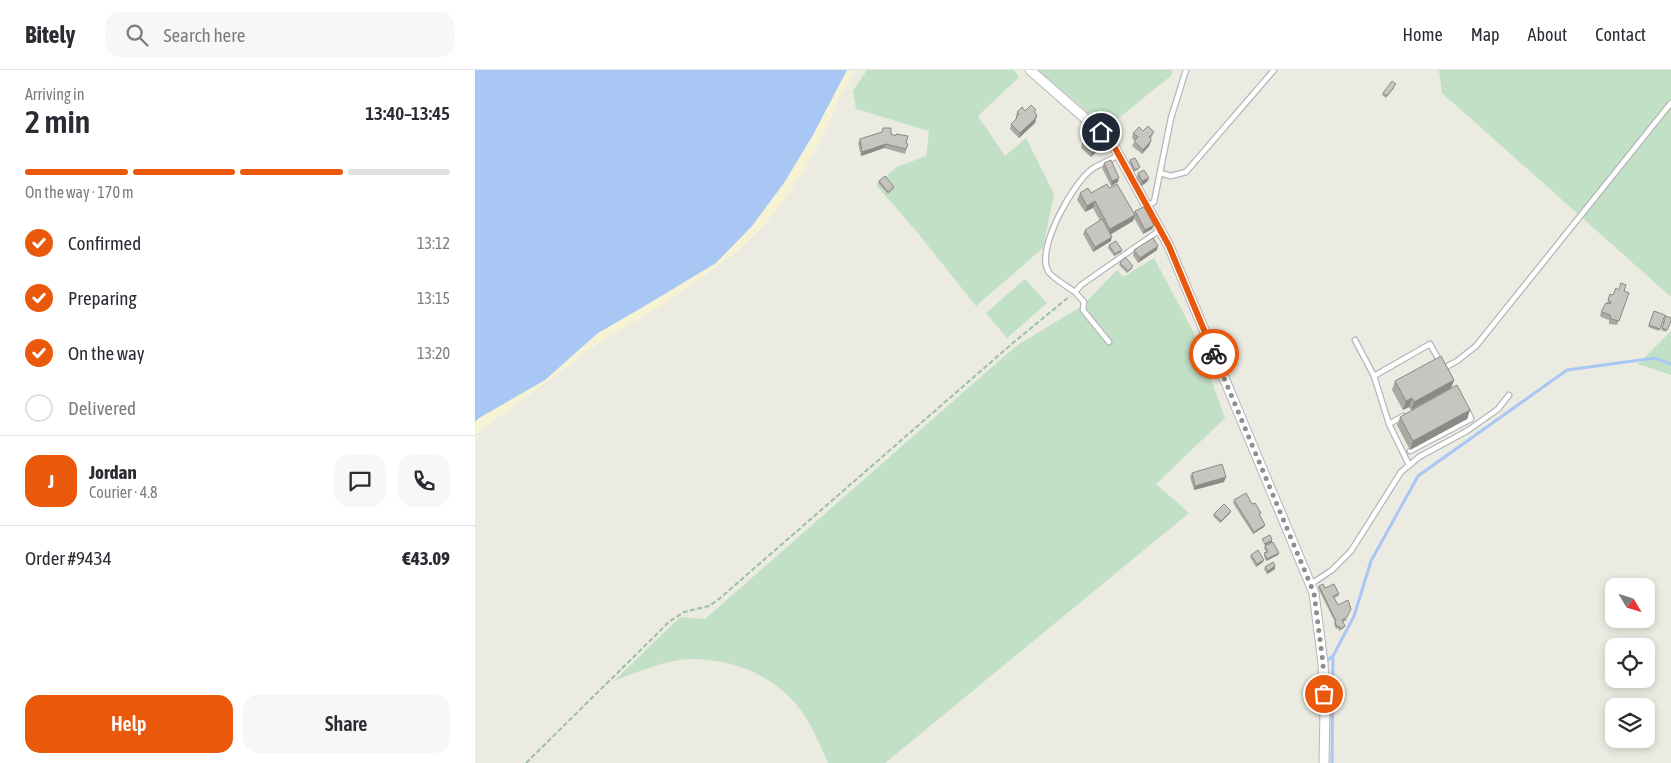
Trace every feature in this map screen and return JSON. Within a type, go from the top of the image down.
[{"type":"street","points":[[1030,70],[1111,141],[1169,246],[1314,593],[1323,663],[1325,709],[1324,763]]},
{"type":"lane","points":[[1147,206],[1154,202],[1171,118],[1186,70]]},
{"type":"lane","points":[[1160,173],[1171,176],[1186,172],[1274,70]]},
{"type":"lane","points":[[1444,368],[1476,346],[1671,103]]},
{"type":"lane","points":[[1109,342],[1083,310],[1084,302],[1075,292],[1048,272],[1045,258],[1053,228],[1070,195],[1091,170],[1119,155]]},
{"type":"lane","points":[[1075,292],[1081,285],[1160,230]]},
{"type":"lane","points":[[1355,340],[1374,376],[1389,424],[1409,465]]},
{"type":"lane","points":[[1374,376],[1430,344],[1448,375]]},
{"type":"lane","points":[[1311,584],[1332,570],[1351,551],[1401,472],[1419,458],[1467,431],[1498,409],[1509,395]]},
{"type":"lane","points":[[1410,451],[1471,419],[1463,403]]},
{"type":"lane","points":[[1389,424],[1406,415]]},
{"type":"path","points":[[526,763],[670,621],[684,612],[709,606],[719,599],[1014,342],[1075,292]]},
{"type":"green space","points":[[867,70],[1014,70],[1019,77],[978,116],[1005,156],[1026,138],[1054,194],[1043,248],[976,306],[917,232],[876,185],[897,167],[926,156],[929,131],[856,109],[853,91]]},
{"type":"green space","points":[[1038,70],[1172,70],[1172,75],[1105,129]]},
{"type":"green space","points":[[1439,70],[1671,70],[1671,297],[1442,93]]},
{"type":"green space","points":[[1154,258],[1195,335],[1225,418],[1156,484],[1189,513],[885,763],[828,763],[812,729],[796,704],[771,682],[742,667],[709,660],[672,661],[614,681],[680,617],[705,619],[1016,346],[1082,306],[1117,270],[1123,277]]},
{"type":"green space","points":[[1025,279],[1047,303],[1007,338],[986,313]]},
{"type":"green space","points":[[1671,331],[1671,375],[1638,364]]},
{"type":"sand","points":[[836,70],[857,70],[839,97],[831,120],[817,148],[794,186],[766,223],[736,253],[670,300],[596,345],[475,435],[475,402]]},
{"type":"water","points":[[475,70],[847,70],[813,135],[784,183],[752,226],[716,263],[598,333],[545,380],[475,422]]},
{"type":"building","points":[[1392,81],[1396,84],[1387,96],[1383,93]]},
{"type":"building","points":[[1031,105],[1036,110],[1034,112],[1037,115],[1036,118],[1020,133],[1011,124],[1017,118],[1019,114],[1017,112],[1022,107],[1025,111]]},
{"type":"building","points":[[1148,126],[1154,132],[1149,137],[1151,141],[1143,150],[1134,141],[1138,137],[1133,133],[1139,127],[1143,131]]},
{"type":"building","points":[[883,128],[891,128],[891,134],[896,136],[896,134],[908,136],[906,149],[886,144],[862,152],[860,139],[882,132]]},
{"type":"building","points":[[1089,137],[1099,146],[1092,153],[1082,144]]},
{"type":"building","points":[[1135,158],[1140,167],[1135,170],[1130,160]]},
{"type":"building","points":[[1111,160],[1119,178],[1112,181],[1104,163]]},
{"type":"building","points":[[1144,170],[1149,178],[1142,181],[1138,173]]},
{"type":"building","points":[[885,176],[894,187],[888,192],[879,181]]},
{"type":"building","points":[[1107,184],[1109,188],[1117,184],[1135,215],[1110,229],[1095,201],[1087,206],[1080,193],[1088,188],[1091,193]]},
{"type":"building","points":[[1144,207],[1154,225],[1145,230],[1135,211]]},
{"type":"building","points":[[1102,219],[1112,237],[1095,247],[1085,230]]},
{"type":"building","points":[[1153,238],[1158,246],[1140,258],[1134,250]]},
{"type":"building","points":[[1116,241],[1122,250],[1115,254],[1109,245]]},
{"type":"building","points":[[1125,257],[1133,266],[1128,271],[1120,263]]},
{"type":"building","points":[[1621,283],[1626,285],[1624,291],[1629,293],[1619,321],[1611,319],[1610,315],[1602,312],[1602,310],[1606,303],[1610,304],[1611,302],[1608,300],[1610,294],[1613,295],[1616,288],[1619,290]]},
{"type":"building","points":[[1654,311],[1665,315],[1660,329],[1649,325]]},
{"type":"building","points":[[1666,316],[1671,318],[1667,330],[1662,328]]},
{"type":"building","points":[[1441,356],[1454,380],[1414,402],[1412,398],[1406,401],[1395,381]]},
{"type":"building","points":[[1457,385],[1470,410],[1413,441],[1400,417]]},
{"type":"building","points":[[1222,464],[1226,477],[1195,486],[1192,473]]},
{"type":"building","points":[[1246,493],[1252,504],[1255,503],[1261,513],[1259,514],[1265,525],[1254,532],[1234,500]]},
{"type":"building","points":[[1224,504],[1231,511],[1221,521],[1214,514]]},
{"type":"building","points":[[1270,535],[1272,540],[1265,544],[1262,539]]},
{"type":"building","points":[[1273,542],[1279,553],[1267,559],[1264,553],[1268,552],[1265,546]]},
{"type":"building","points":[[1258,550],[1264,560],[1257,564],[1251,555]]},
{"type":"building","points":[[1273,562],[1275,566],[1268,571],[1265,567]]},
{"type":"building","points":[[1323,584],[1325,588],[1334,584],[1339,594],[1333,596],[1338,605],[1348,600],[1351,609],[1347,617],[1342,620],[1345,626],[1340,629],[1339,626],[1337,627],[1319,586]]},
{"type":"waterway","points":[[1325,662],[1333,656],[1354,616],[1371,561],[1418,476],[1567,370],[1655,358],[1671,364]]},
{"type":"waterway","points":[[1332,763],[1333,656]]},
{"type":"way so far","points":[[1214,354],[1314,593],[1323,663],[1324,694]]},
{"type":"route","points":[[1101,132],[1111,141],[1169,246],[1214,354]]}]
